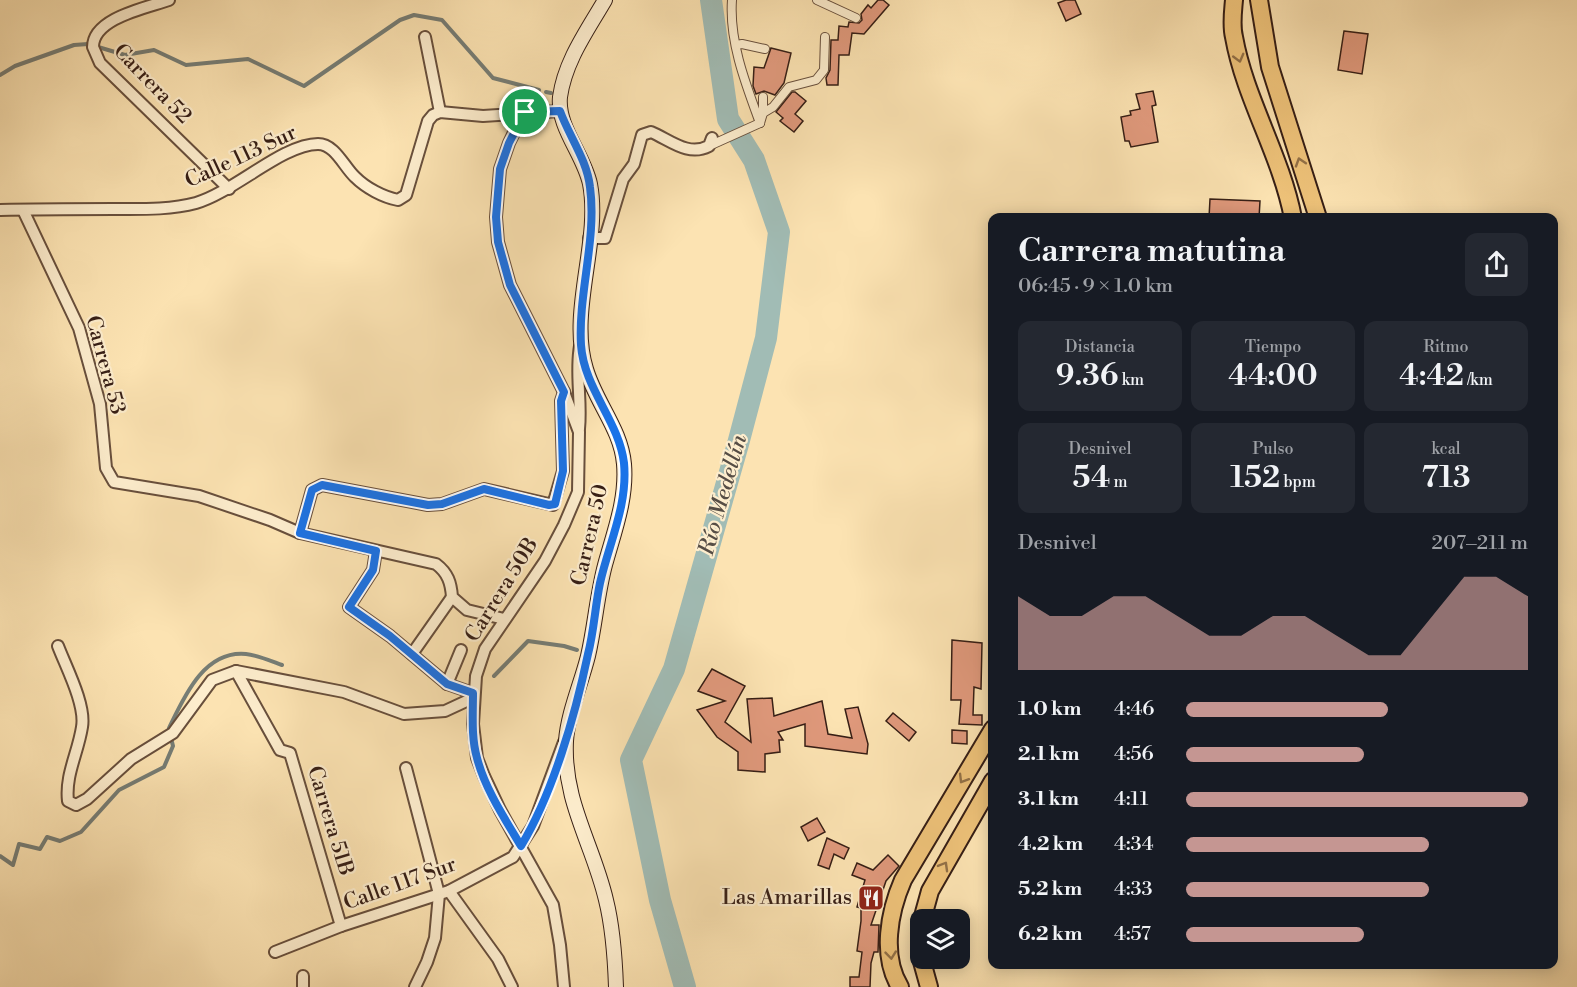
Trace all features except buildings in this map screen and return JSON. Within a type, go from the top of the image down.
[{"type":"highway","points":[[1234,0],[1233,36],[1243,72],[1284,181],[1292,213]]},
{"type":"highway","points":[[1259,0],[1270,67],[1316,213]]},
{"type":"highway","points":[[900,987],[891,964],[890,945],[890,928],[896,896],[903,880],[988,737]]},
{"type":"highway","points":[[925,909],[930,891],[988,790]]},
{"type":"highway","points":[[924,969],[929,987]]},
{"type":"main road","name":"Carrera 50","points":[[605,0],[570,61],[563,80],[560,111],[590,186],[589,238],[581,338],[586,369],[620,439],[624,465],[624,489],[601,582],[589,654],[566,736],[566,776],[573,804],[606,898],[616,987]]},
{"type":"street","name":"Carrera 52","points":[[169,0],[103,25],[93,45],[100,63],[229,189]]},
{"type":"street","points":[[732,0],[731,16],[736,45],[748,93],[760,123]]},
{"type":"street","points":[[817,0],[856,18]]},
{"type":"street","points":[[425,37],[440,112],[483,116],[560,111]]},
{"type":"street","points":[[763,113],[772,107],[789,87],[816,80],[824,70],[825,37]]},
{"type":"street","points":[[736,45],[742,44],[765,49]]},
{"type":"street","points":[[589,238],[605,238],[623,180],[634,164],[642,135],[651,132],[690,151],[702,150],[710,142],[726,138],[760,123],[763,113],[763,97]]},
{"type":"street","name":"Calle 113 Sur","points":[[0,210],[144,209],[195,203],[229,189],[262,167],[297,149],[318,144],[327,146],[355,177],[384,196],[398,200],[406,195],[428,121],[440,112]]},
{"type":"street","name":"Carrera 50B","points":[[525,112],[509,143],[500,169],[496,217],[498,242],[510,285],[564,392],[579,432],[576,498],[545,561],[486,649],[476,676],[473,695],[477,758],[500,810],[552,905],[560,945],[564,987]]},
{"type":"street","name":"Carrera 53","points":[[23,210],[79,328],[100,404],[106,468],[114,482],[199,496],[270,520],[300,533]]},
{"type":"street","points":[[579,432],[577,365],[581,338]]},
{"type":"street","points":[[411,654],[452,597],[451,584],[444,570],[436,564],[300,533],[312,490],[322,485],[428,505],[442,504],[484,489],[549,505],[555,504],[563,471],[561,401],[564,392]]},
{"type":"street","points":[[376,551],[373,570],[349,607],[447,684],[473,695]]},
{"type":"street","points":[[452,597],[466,610],[504,619]]},
{"type":"street","points":[[58,646],[80,704],[83,720],[66,786],[68,801],[76,805],[87,799],[131,759],[173,733],[212,680],[236,671],[344,692],[393,712],[404,714],[445,711],[473,695]]},
{"type":"street","points":[[447,684],[461,650]]},
{"type":"street","name":"Carrera 51B","points":[[236,671],[280,750],[290,753],[341,926]]},
{"type":"street","name":"Calle 117 Sur","points":[[275,952],[341,926],[444,892],[513,857],[533,826],[566,736]]},
{"type":"street","points":[[406,768],[444,892],[498,959],[512,987]]},
{"type":"street","points":[[415,987],[435,938],[444,892]]},
{"type":"waterway","name":"Río Medellín","points":[[685,987],[660,900],[631,760],[674,669],[738,444],[766,338],[779,232],[754,160],[728,119],[711,0]]},
{"type":"waterway","points":[[0,75],[15,66],[74,45],[88,44],[125,55],[154,50],[186,65],[248,59],[304,86],[400,20],[414,15],[442,20],[493,78],[539,90]]},
{"type":"waterway","points":[[546,92],[551,93]]},
{"type":"waterway","points":[[494,676],[528,641],[577,650]]},
{"type":"waterway","points":[[169,728],[197,678],[207,667],[218,660],[231,655],[246,654],[282,665]]},
{"type":"waterway","points":[[0,856],[13,865],[19,844],[40,849],[47,837],[60,841],[81,832],[119,790],[164,767],[173,746],[171,738]]},
{"type":"place","name":"Las Amarillas","points":[[871,898]]},
{"type":"route","points":[[560,111],[590,186],[591,210],[581,346],[586,369],[607,417],[620,439],[624,465],[624,489],[601,582],[589,654],[566,736],[533,826],[521,846],[500,810],[477,758],[472,710],[473,693],[447,684],[390,636],[349,607],[373,570],[376,551],[300,533],[312,490],[322,485],[428,505],[442,504],[484,489],[549,505],[555,504],[563,471],[561,398],[564,392],[510,285],[499,253],[496,217],[500,169],[509,143],[525,112],[560,111]]}]
